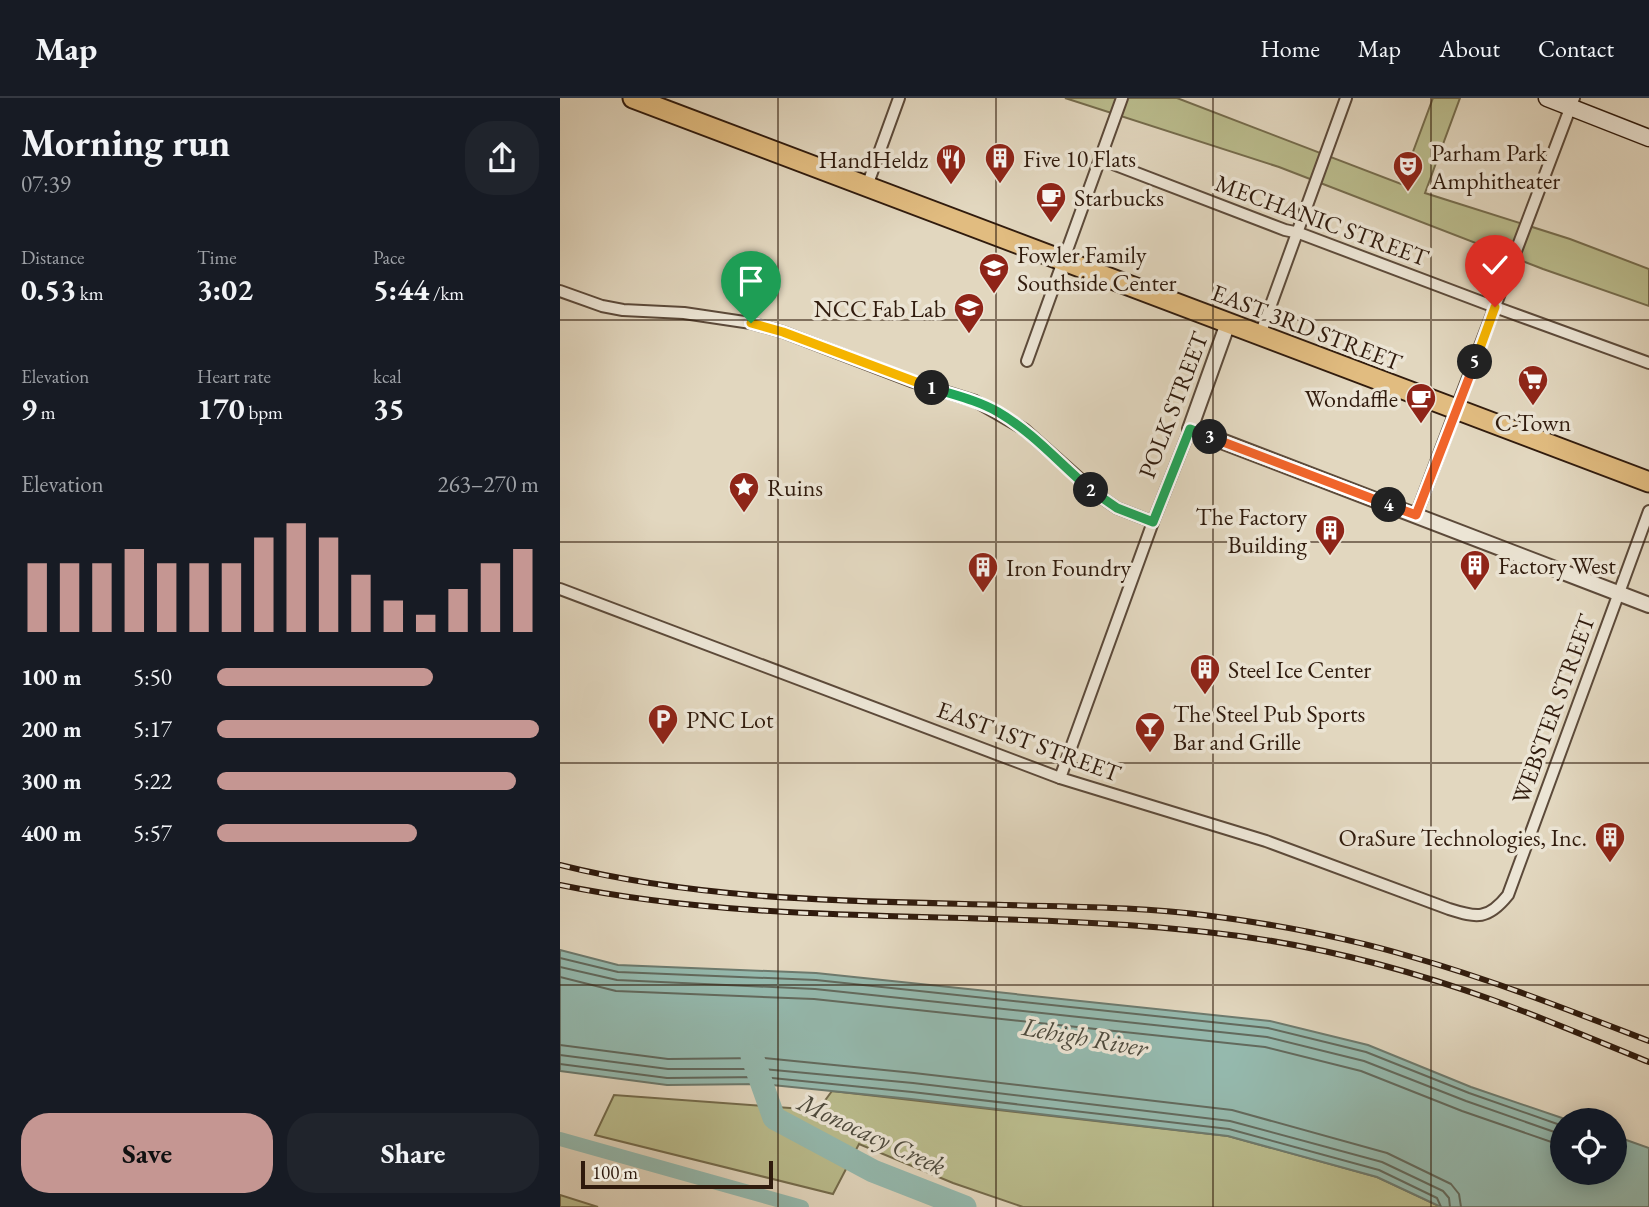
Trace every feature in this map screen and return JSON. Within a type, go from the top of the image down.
[{"type":"highway","name":"EAST 3RD STREET","points":[[633,98],[668,104],[867,186],[1649,482]]},
{"type":"main road","points":[[1547,98],[1573,103],[1649,138]]},
{"type":"street","points":[[1027,360],[1122,98]]},
{"type":"street","points":[[1260,335],[1346,98]]},
{"type":"street","points":[[867,186],[898,102]]},
{"type":"street","points":[[1416,515],[1573,103]]},
{"type":"street","name":"MECHANIC STREET","points":[[1100,159],[1284,230],[1299,233],[1649,363]]},
{"type":"street","points":[[560,290],[602,306],[623,310],[684,313],[751,323],[818,345],[911,381],[975,401],[1024,429],[1098,495],[1117,508],[1153,522]]},
{"type":"street","name":"POLK STREET","points":[[1060,778],[1228,323]]},
{"type":"street","points":[[1190,429],[1649,605]]},
{"type":"street","name":"WEBSTER STREET","points":[[1488,914],[1508,895],[1649,512]]},
{"type":"street","name":"EAST 1ST STREET","points":[[560,589],[1060,778],[1266,841],[1470,916],[1488,914]]},
{"type":"green space","points":[[1065,98],[1177,98],[1401,184],[1433,98],[1460,98],[1425,193],[1570,239],[1649,269],[1649,306],[1543,269],[1279,167]]},
{"type":"green space","points":[[832,1091],[1228,1136],[1377,1177],[1441,1207],[1023,1207],[953,1183],[859,1144],[833,1194],[595,1135],[614,1095],[818,1110]]},
{"type":"green space","points":[[560,1195],[598,1207],[560,1207]]},
{"type":"water","name":"Lehigh River","points":[[560,950],[618,965],[816,973],[1270,1021],[1368,1045],[1471,1087],[1550,1114],[1550,1185],[1627,1185],[1627,1140],[1649,1148],[1649,1207],[1441,1207],[1377,1177],[1228,1136],[761,1084],[667,1085],[560,1071]]},
{"type":"waterway","name":"Monocacy Creek","points":[[752,1056],[774,1118],[873,1171],[965,1207]]},
{"type":"waterway","points":[[560,1139],[802,1207]]},
{"type":"railway","points":[[560,865],[615,877],[727,893],[840,900],[1131,909],[1180,912],[1257,923],[1361,943],[1442,966],[1532,996],[1649,1041]]},
{"type":"railway","points":[[560,885],[640,899],[721,908],[1125,925],[1279,942],[1351,957],[1458,988],[1649,1062]]},
{"type":"place","name":"Five 10 Flats","points":[[1000,185]]},
{"type":"place","name":"HandHeldz","points":[[951,186]]},
{"type":"place","name":"Parham Park Amphitheater","points":[[1408,193]]},
{"type":"place","name":"Starbucks","points":[[1051,224]]},
{"type":"place","name":"Fowler Family Southside Center","points":[[994,295]]},
{"type":"place","name":"NCC Fab Lab","points":[[969,335]]},
{"type":"place","name":"C-Town","points":[[1533,407]]},
{"type":"place","name":"Wondaffle","points":[[1421,425]]},
{"type":"place","name":"Ruins","points":[[744,514]]},
{"type":"place","name":"The Factory Building","points":[[1330,557]]},
{"type":"place","name":"Factory West","points":[[1475,592]]},
{"type":"place","name":"Iron Foundry","points":[[983,594]]},
{"type":"place","name":"Steel Ice Center","points":[[1205,696]]},
{"type":"place","name":"PNC Lot","points":[[663,746]]},
{"type":"place","name":"The Steel Pub Sports Bar and Grille","points":[[1150,754]]},
{"type":"place","name":"OraSure Technologies, Inc.","points":[[1610,864]]},
{"type":"route","points":[[751,323],[841,353],[911,381],[975,401],[998,412],[1024,429],[1098,495],[1117,508],[1153,522],[1190,429],[1416,515],[1495,307]]}]
